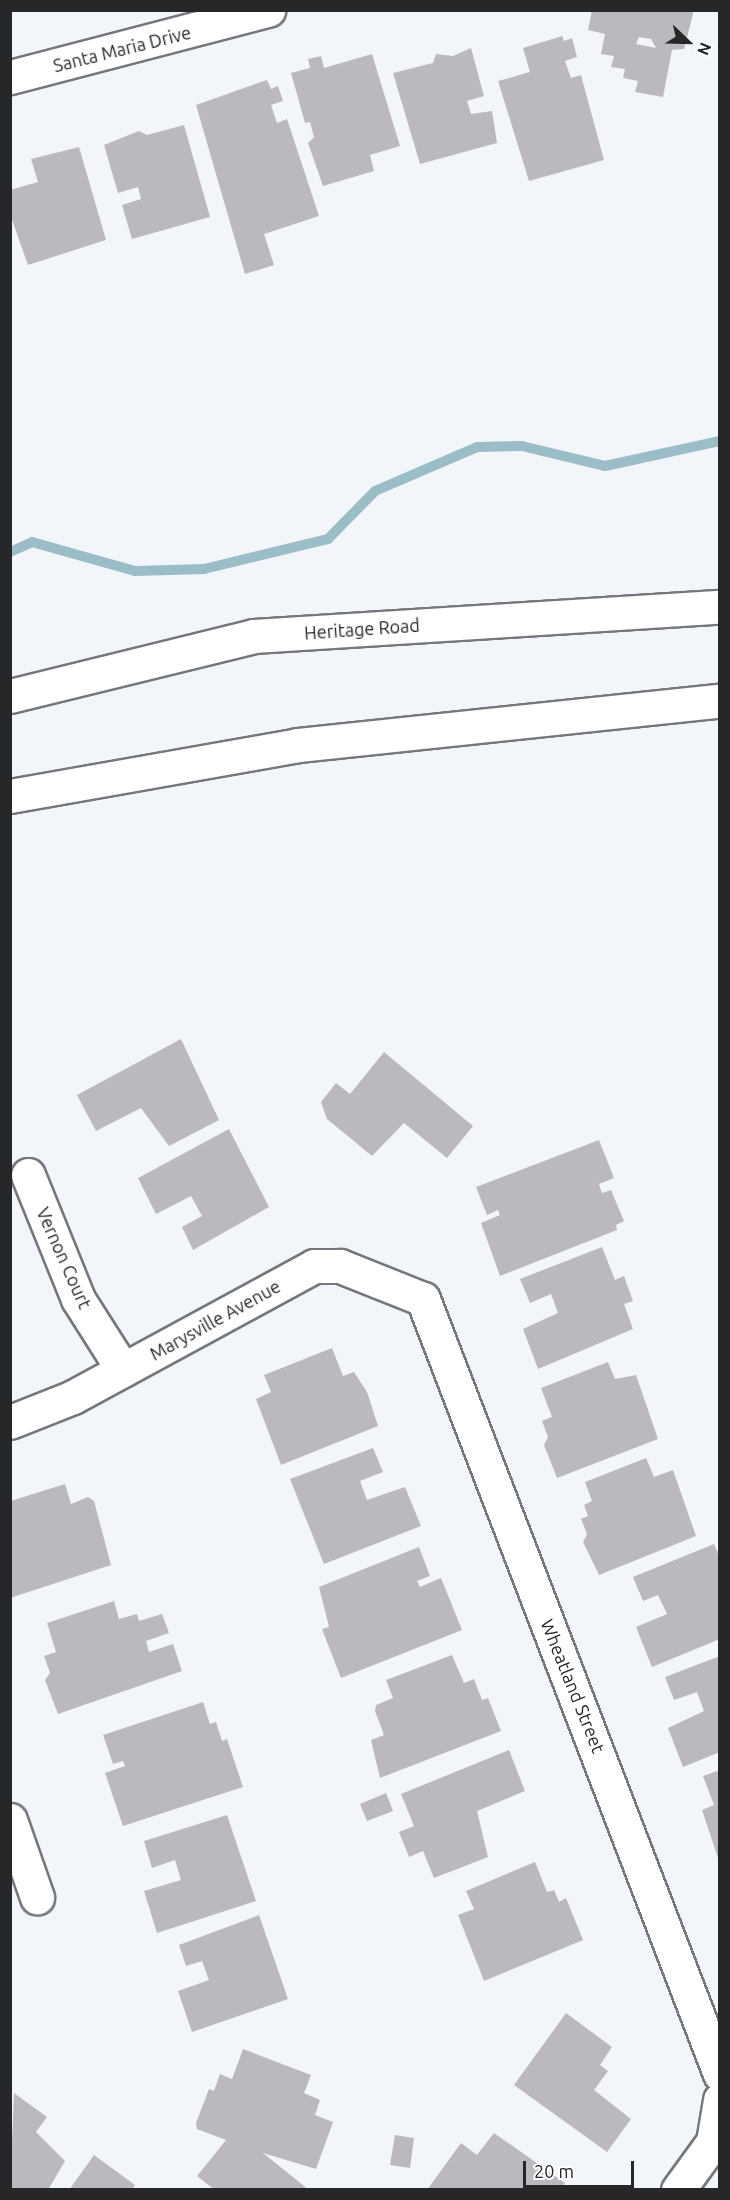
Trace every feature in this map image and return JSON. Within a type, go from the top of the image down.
[{"type":"street","name":"Santa Maria Drive","points":[[10,77],[268,10]]},
{"type":"street","name":"Heritage Road","points":[[10,696],[254,636],[720,607]]},
{"type":"street","points":[[10,796],[298,745],[720,701]]},
{"type":"street","name":"Vernon Court","points":[[28,1174],[78,1299],[123,1370]]},
{"type":"street","name":"Marysville Avenue","points":[[10,1422],[123,1370],[314,1266],[340,1266],[423,1299]]},
{"type":"street","name":"Wheatland Street","points":[[423,1299],[720,2074]]},
{"type":"street","points":[[10,1820],[38,1897]]},
{"type":"street","points":[[678,2190],[713,2142],[720,2100]]},
{"type":"building","points":[[592,10],[694,10],[684,49],[672,50],[663,97],[635,92],[638,81],[623,78],[625,69],[611,67],[614,56],[601,54],[605,34],[588,30]],"holes":[[[639,37],[651,39],[656,48],[636,44]]]},
{"type":"building","points":[[562,36],[564,41],[572,38],[577,57],[565,61],[571,78],[581,75],[604,160],[529,181],[498,81],[530,72],[523,48]]},
{"type":"building","points":[[471,48],[484,96],[467,101],[471,114],[492,111],[497,143],[420,164],[393,73],[433,63],[436,54],[453,56]]},
{"type":"building","points":[[372,54],[400,146],[370,155],[374,171],[323,186],[308,143],[314,137],[310,122],[305,123],[291,73],[310,68],[308,59],[321,56],[324,68]]},
{"type":"building","points":[[267,80],[271,89],[278,86],[283,101],[271,105],[277,123],[287,119],[319,216],[264,234],[274,265],[245,274],[196,105]]},
{"type":"building","points":[[184,125],[210,217],[132,239],[122,205],[141,199],[138,187],[118,193],[104,145],[139,131],[147,135]]},
{"type":"building","points":[[79,147],[106,240],[28,265],[10,214],[10,190],[38,182],[31,159]]},
{"type":"building","points":[[181,1039],[219,1120],[169,1146],[141,1108],[96,1131],[77,1095]]},
{"type":"building","points":[[384,1052],[473,1126],[447,1158],[404,1123],[372,1156],[327,1119],[321,1102],[336,1083],[350,1094]]},
{"type":"building","points":[[229,1129],[269,1207],[193,1250],[182,1227],[202,1216],[191,1196],[156,1214],[138,1178]]},
{"type":"building","points":[[599,1140],[614,1178],[599,1184],[602,1193],[611,1190],[624,1221],[616,1225],[617,1230],[500,1276],[481,1223],[500,1215],[498,1210],[487,1215],[476,1187]]},
{"type":"building","points":[[602,1247],[615,1280],[624,1276],[633,1301],[624,1304],[633,1329],[538,1369],[523,1329],[558,1313],[551,1294],[530,1303],[520,1279]]},
{"type":"building","points":[[332,1348],[343,1376],[354,1372],[367,1392],[378,1426],[281,1465],[256,1399],[271,1392],[264,1375]]},
{"type":"building","points":[[608,1362],[615,1379],[636,1375],[658,1439],[557,1478],[544,1445],[548,1437],[542,1421],[552,1417],[541,1388]]},
{"type":"building","points":[[373,1448],[383,1472],[360,1481],[367,1500],[405,1487],[421,1526],[324,1564],[290,1479]]},
{"type":"building","points":[[646,1458],[654,1477],[673,1470],[696,1536],[599,1575],[583,1542],[587,1534],[581,1519],[588,1516],[584,1505],[592,1501],[585,1482]]},
{"type":"building","points":[[65,1484],[71,1504],[88,1497],[94,1501],[111,1565],[10,1598],[11,1501]]},
{"type":"building","points":[[714,1544],[720,1558],[720,1639],[652,1667],[636,1627],[667,1614],[658,1595],[643,1601],[633,1577]]},
{"type":"building","points":[[419,1547],[430,1576],[417,1581],[420,1587],[441,1578],[462,1630],[341,1678],[322,1629],[329,1627],[319,1587]]},
{"type":"building","points":[[114,1601],[119,1619],[137,1614],[139,1621],[162,1614],[169,1633],[146,1641],[149,1652],[173,1644],[182,1671],[58,1714],[45,1680],[50,1673],[44,1656],[56,1652],[47,1623]]},
{"type":"building","points":[[452,1655],[464,1683],[474,1679],[482,1700],[488,1698],[501,1731],[380,1778],[371,1740],[384,1735],[375,1711],[376,1705],[393,1698],[386,1680]]},
{"type":"building","points":[[720,1656],[720,1752],[683,1767],[668,1728],[704,1711],[697,1692],[674,1700],[665,1677]]},
{"type":"building","points":[[203,1702],[210,1724],[216,1722],[222,1741],[227,1739],[243,1787],[123,1826],[105,1773],[125,1766],[123,1761],[113,1764],[103,1735]]},
{"type":"building","points":[[509,1750],[525,1791],[477,1811],[488,1857],[434,1878],[423,1851],[409,1857],[399,1832],[414,1826],[401,1794]]},
{"type":"building","points":[[720,1770],[719,1861],[702,1810],[714,1805],[703,1776]]},
{"type":"building","points":[[386,1793],[393,1811],[367,1821],[360,1804]]},
{"type":"building","points":[[227,1815],[256,1901],[157,1933],[144,1891],[181,1880],[175,1860],[152,1868],[144,1841]]},
{"type":"building","points":[[535,1862],[547,1892],[554,1890],[559,1902],[566,1898],[583,1940],[484,1981],[458,1915],[474,1909],[466,1891]]},
{"type":"building","points":[[259,1915],[288,1999],[192,2032],[178,1991],[209,1980],[202,1961],[186,1966],[179,1945]]},
{"type":"building","points":[[566,2013],[612,2047],[600,2065],[608,2071],[594,2090],[631,2119],[607,2152],[514,2085]]},
{"type":"building","points":[[243,2049],[311,2075],[304,2093],[320,2100],[315,2115],[333,2122],[316,2169],[263,2153],[309,2190],[215,2190],[197,2176],[226,2140],[197,2129],[196,2123],[209,2089],[214,2091],[220,2074],[232,2079]]},
{"type":"building","points":[[14,2093],[47,2117],[36,2132],[65,2161],[48,2190],[10,2190]]},
{"type":"building","points":[[494,2133],[565,2183],[560,2190],[427,2190],[461,2143],[477,2155]]},
{"type":"building","points":[[395,2135],[414,2138],[410,2168],[390,2165]]},
{"type":"building","points":[[94,2155],[135,2185],[132,2190],[69,2190]]},
{"type":"waterway","points":[[10,552],[32,542],[135,571],[204,569],[328,539],[375,491],[477,447],[522,446],[605,466],[720,441]]}]
